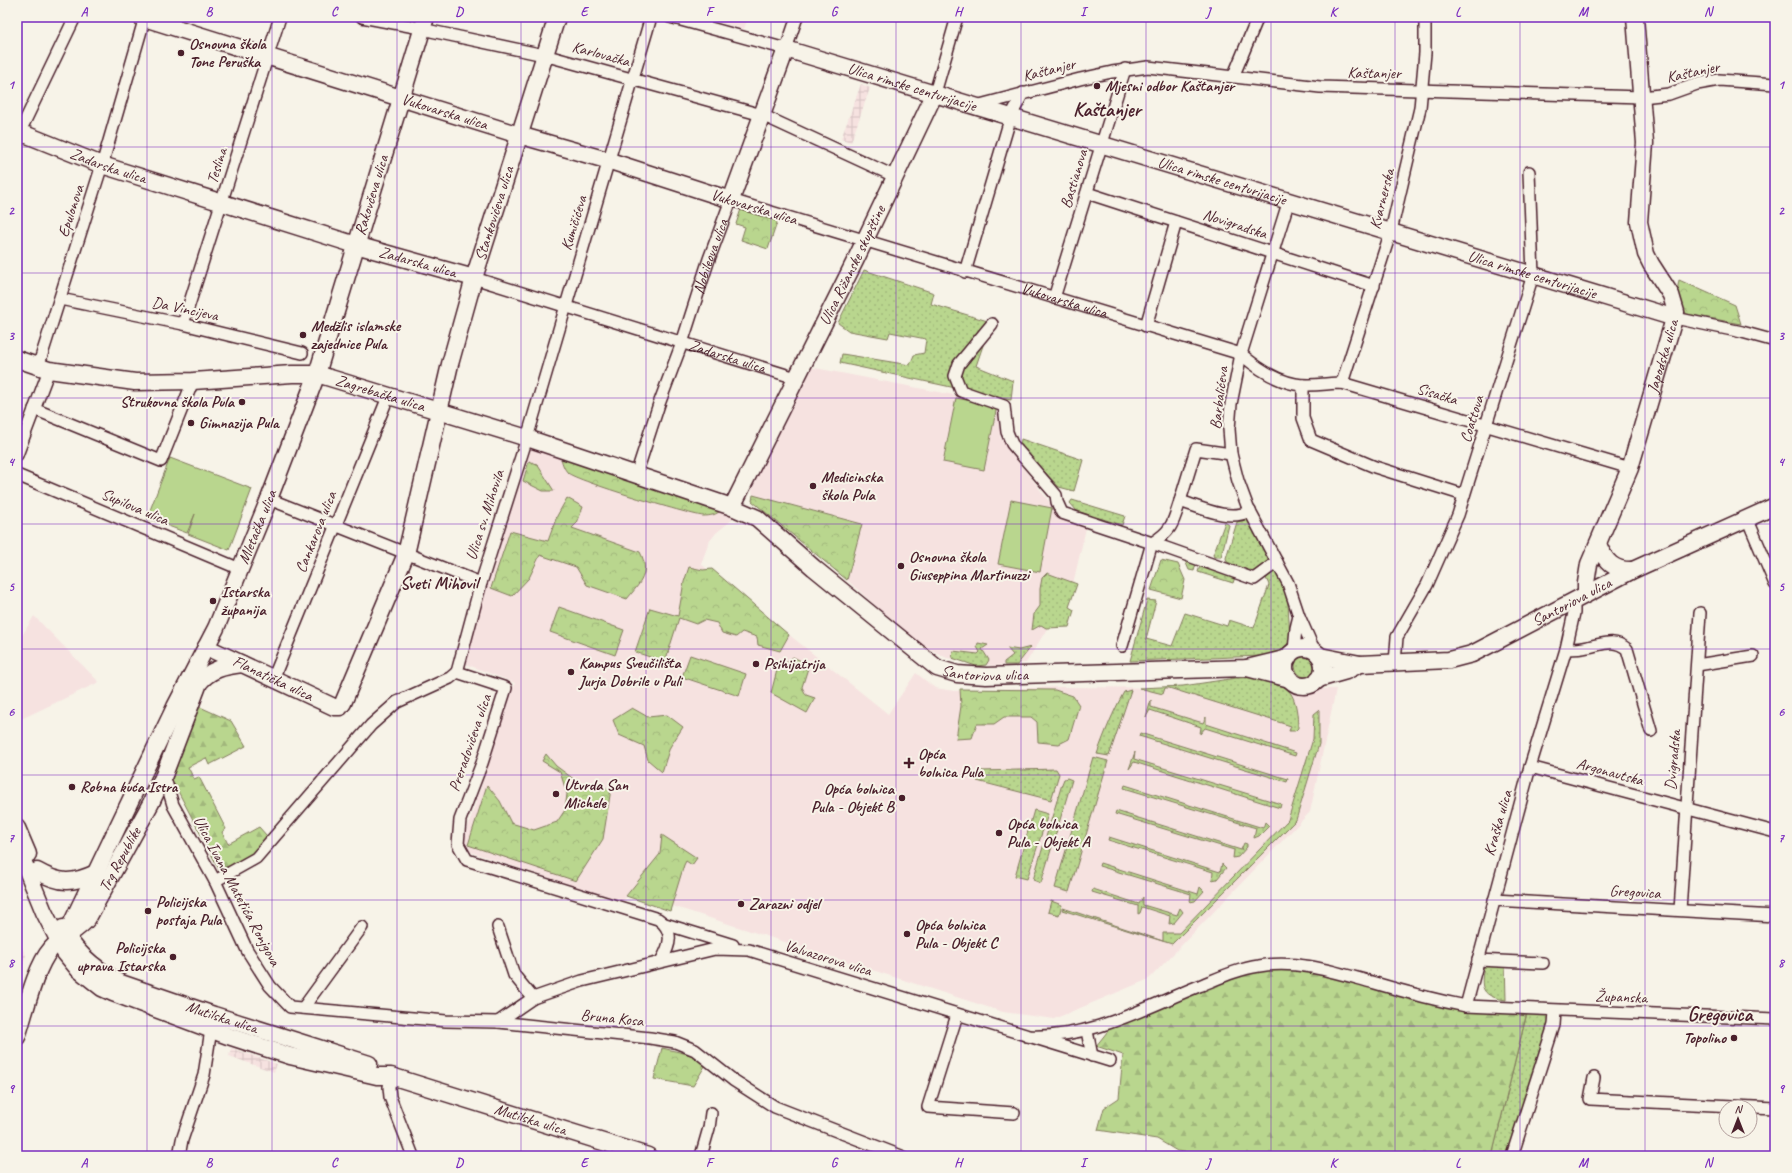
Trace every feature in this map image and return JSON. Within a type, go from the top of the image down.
[{"type":"main road","name":"Stankovićeva ulica","points":[[340,707],[406,554],[438,412],[474,278],[557,17]]},
{"type":"main road","name":"Japodska ulica","points":[[1596,548],[1630,468],[1675,318],[1674,303],[1671,295],[1646,254],[1639,222],[1639,203],[1645,157],[1642,97],[1635,17]]},
{"type":"main road","name":"Vukovarska ulica","points":[[143,18],[519,135],[610,161],[730,200]]},
{"type":"main road","name":"Rakovčeva ulica","points":[[317,374],[424,25]]},
{"type":"main road","name":"Ulica rimske centurijacije","points":[[786,48],[1675,318]]},
{"type":"main road","name":"Nobileova ulica","points":[[730,200],[786,48]]},
{"type":"main road","name":"Ulica Rižanske skupštine","points":[[732,507],[865,241],[894,176],[935,93]]},
{"type":"main road","name":"Zadarska ulica","points":[[17,134],[28,135],[102,166],[222,202],[356,245],[474,278]]},
{"type":"main road","name":"Zagrebačka ulica","points":[[17,359],[43,368],[135,382],[193,381],[292,374],[317,374],[388,397],[527,438],[732,507]]},
{"type":"main road","name":"Mletačka ulica","points":[[139,784],[175,707],[216,628],[317,374]]},
{"type":"main road","name":"Santoriova ulica","points":[[1317,654],[1360,664],[1449,660],[1472,654],[1633,570],[1775,506]]},
{"type":"main road","name":"Santoriova ulica","points":[[732,507],[757,518],[814,568],[915,652],[937,668],[946,672],[986,676],[1247,668],[1291,654]]},
{"type":"main road","points":[[1596,548],[1612,566],[1618,569],[1633,570]]},
{"type":"main road","points":[[1584,596],[1597,571],[1596,548]]},
{"type":"main road","name":"Flanatička ulica","points":[[206,647],[334,707],[340,707]]},
{"type":"main road","points":[[1305,648],[1317,654],[1323,668],[1318,679],[1310,684],[1304,685],[1298,684],[1290,679],[1286,669],[1291,654],[1305,648]]},
{"type":"main road","points":[[164,775],[200,683],[204,678],[216,670],[242,664]]},
{"type":"main road","name":"Santoriova ulica","points":[[1318,679],[1346,671],[1360,664]]},
{"type":"main road","name":"Santoriova ulica","points":[[1247,668],[1290,679]]},
{"type":"main road","name":"Trg Republike","points":[[62,938],[77,929],[88,918],[164,775]]},
{"type":"main road","name":"Trg Republike","points":[[62,938],[96,873],[139,784]]},
{"type":"main road","points":[[17,828],[19,846],[62,938]]},
{"type":"main road","points":[[19,846],[37,871],[62,938]]},
{"type":"main road","points":[[37,871],[49,878],[66,882],[77,881],[96,873]]},
{"type":"main road","points":[[17,1037],[44,960],[62,938]]},
{"type":"main road","name":"Mutilska ulica","points":[[62,938],[71,961],[89,978],[113,993],[212,1022]]},
{"type":"main road","name":"Mutilska ulica","points":[[62,938],[104,974],[118,982],[307,1060],[377,1076],[391,1076],[648,1156]]},
{"type":"street","points":[[17,134],[24,123],[75,17]]},
{"type":"street","name":"Teslina","points":[[183,324],[280,17]]},
{"type":"street","name":"Karlovačka","points":[[362,17],[424,25],[544,55],[762,115],[894,176]]},
{"type":"street","name":"Kumičićeva","points":[[527,438],[564,306],[610,161],[651,17]]},
{"type":"street","name":"Ulica rimske centurijacije","points":[[670,17],[786,48]]},
{"type":"street","name":"Nobileova ulica","points":[[786,48],[797,17]]},
{"type":"street","name":"Ulica Rižanske skupštine","points":[[935,93],[957,17]]},
{"type":"street","points":[[1233,77],[1258,17]]},
{"type":"street","name":"Kvarnerska","points":[[1342,383],[1391,231],[1420,108],[1423,89],[1425,17]]},
{"type":"street","name":"Epulonova","points":[[17,455],[34,409],[60,299],[102,166],[143,18]]},
{"type":"street","name":"Kaštanjer","points":[[976,106],[1023,93],[1125,69],[1151,67],[1320,88],[1423,89],[1642,97],[1669,94],[1697,84],[1719,80],[1775,84]]},
{"type":"street","name":"Bastianova","points":[[1054,298],[1125,69]]},
{"type":"street","points":[[965,272],[1011,116],[1023,93]]},
{"type":"street","name":"Coattova","points":[[1395,663],[1397,637],[1427,585],[1458,515],[1533,275],[1529,172]]},
{"type":"street","name":"Novigradska","points":[[1087,192],[1374,286]]},
{"type":"street","name":"Nobileova ulica","points":[[636,475],[659,404],[682,343],[708,259],[730,200]]},
{"type":"street","name":"Vukovarska ulica","points":[[730,200],[1241,354]]},
{"type":"street","name":"Barbalićeva","points":[[1289,200],[1241,354],[1230,410],[1229,429],[1232,454],[1238,481],[1250,511],[1288,583],[1299,616],[1317,654]]},
{"type":"street","points":[[1146,326],[1176,222]]},
{"type":"street","name":"Zadarska ulica","points":[[474,278],[796,378]]},
{"type":"street","name":"Da Vincijeva","points":[[60,299],[183,324],[302,353]]},
{"type":"street","name":"Ulica rimske centurijacije","points":[[1675,318],[1742,332],[1775,341]]},
{"type":"street","points":[[992,324],[959,364],[955,376],[961,391],[1004,406],[1007,432],[1012,444],[1056,495],[1057,502],[1062,512],[1254,579],[1277,562]]},
{"type":"street","name":"Sisačka","points":[[1241,354],[1257,367],[1275,378],[1296,384],[1342,383],[1630,468]]},
{"type":"street","points":[[34,409],[161,461],[193,381]]},
{"type":"street","points":[[1303,384],[1302,418],[1311,440],[1375,467],[1464,495]]},
{"type":"street","name":"Cankarova ulica","points":[[273,679],[388,397]]},
{"type":"street","name":"Ulica sv. Mihovila","points":[[457,672],[480,583],[527,438]]},
{"type":"street","points":[[1122,646],[1152,543],[1167,534],[1172,527],[1196,449],[1232,454]]},
{"type":"street","name":"Supilova ulica","points":[[17,475],[240,569]]},
{"type":"street","points":[[268,498],[480,583]]},
{"type":"street","points":[[1180,501],[1229,516],[1241,516],[1250,511]]},
{"type":"street","points":[[1747,518],[1775,584]]},
{"type":"street","name":"Kraška ulica","points":[[1466,1006],[1530,767],[1566,649],[1574,613],[1584,596]]},
{"type":"street","name":"Dvigradska","points":[[1680,910],[1700,613]]},
{"type":"street","name":"Barbalićeva","points":[[1291,654],[1299,616]]},
{"type":"street","points":[[1566,649],[1580,649],[1612,641],[1620,643],[1627,649],[1651,731]]},
{"type":"street","points":[[1697,665],[1753,656]]},
{"type":"street","points":[[215,881],[256,858],[371,725],[398,702],[450,678],[457,672]]},
{"type":"street","name":"Preradovićeva ulica","points":[[457,672],[506,688],[482,763],[460,820],[458,844],[468,860],[658,919],[665,924]]},
{"type":"street","name":"Argonautska","points":[[1530,767],[1775,832]]},
{"type":"street","name":"Ulica Ivana Matetića Ronjgova","points":[[164,775],[173,805],[215,881],[247,950],[270,986],[290,1007]]},
{"type":"street","points":[[150,803],[173,805]]},
{"type":"street","name":"Gregovica","points":[[1494,900],[1775,916]]},
{"type":"street","points":[[665,924],[749,950]]},
{"type":"street","points":[[661,961],[669,946],[670,937],[669,930],[665,924]]},
{"type":"street","points":[[498,926],[514,975],[533,998]]},
{"type":"street","points":[[303,1008],[362,927]]},
{"type":"street","name":"Valvazorova ulica","points":[[498,1022],[533,998],[582,981],[715,949],[749,950],[1110,1061]]},
{"type":"street","points":[[1478,960],[1543,963]]},
{"type":"street","name":"Županska","points":[[1027,1036],[1056,1036],[1087,1031],[1115,1022],[1226,975],[1260,966],[1297,964],[1332,971],[1429,999],[1466,1006],[1555,1011],[1775,1019]]},
{"type":"street","name":"Bruna Kosa","points":[[290,1007],[446,1021],[498,1022],[675,1042],[695,1050],[733,1080],[775,1107],[901,1156]]},
{"type":"street","points":[[1512,1156],[1554,1025],[1555,1011]]},
{"type":"street","points":[[957,1015],[928,1107],[1014,1113]]},
{"type":"street","points":[[179,1156],[182,1140],[204,1075],[212,1022]]},
{"type":"street","points":[[1087,1031],[1092,1056]]},
{"type":"street","points":[[391,1076],[389,1087],[390,1097],[413,1156]]},
{"type":"street","points":[[1594,1078],[1590,1099],[1775,1108]]},
{"type":"street","points":[[701,1156],[709,1128],[711,1113]]},
{"type":"shaded area","points":[[699,17],[748,17],[744,29]]},
{"type":"shaded area","points":[[861,84],[870,88],[851,142],[841,139]]},
{"type":"shaded area","points":[[810,367],[949,394],[1000,406],[1000,437],[1063,520],[1086,528],[1072,588],[1026,663],[994,666],[947,658],[916,642],[847,580],[862,524],[753,495],[753,483]]},
{"type":"shaded area","name":"Opća bolnica Pula","points":[[532,445],[738,515],[716,533],[709,542],[701,564],[888,714],[916,673],[935,688],[954,691],[1058,687],[1336,689],[1310,812],[1149,979],[1054,1019],[1003,1012],[629,892],[623,902],[467,851],[463,844],[464,839],[515,683],[463,663]]},
{"type":"shaded area","points":[[34,616],[99,682],[17,721],[17,644]]},
{"type":"shaded area","points":[[17,944],[22,948],[26,955],[17,985]]},
{"type":"shaded area","points":[[231,1048],[277,1064],[274,1072],[229,1056]]},
{"type":"green space","points":[[742,206],[779,217],[768,249],[741,240],[745,227],[736,224]]},
{"type":"green space","points":[[864,270],[934,293],[931,304],[991,322],[976,366],[1013,381],[1011,400],[840,363],[842,354],[910,365],[914,355],[924,353],[926,339],[890,332],[888,338],[849,331],[838,323]]},
{"type":"green space","points":[[1679,280],[1735,305],[1741,324],[1687,314],[1679,303]]},
{"type":"green space","points":[[956,398],[997,406],[984,470],[943,462]]},
{"type":"green space","points":[[1021,439],[1083,460],[1074,491],[1059,487],[1020,446]]},
{"type":"green space","points":[[561,456],[722,509],[713,515],[703,516],[676,510],[610,490],[568,473],[563,465]]},
{"type":"green space","points":[[170,458],[252,489],[229,550],[188,534],[195,514],[187,533],[147,518]]},
{"type":"green space","points":[[529,461],[537,464],[554,491],[543,491],[523,481]]},
{"type":"green space","points":[[753,495],[862,524],[847,580],[752,501]]},
{"type":"green space","points":[[567,498],[583,507],[577,523],[572,528],[640,552],[643,559],[644,572],[640,583],[627,599],[587,585],[576,567],[540,555],[529,578],[512,596],[491,588],[510,531],[548,541],[557,516]]},
{"type":"green space","points":[[1011,500],[1052,508],[1040,572],[998,564]]},
{"type":"green space","points":[[1072,500],[1125,516],[1122,525],[1077,511],[1070,503]]},
{"type":"green space","points":[[1252,518],[1276,562],[1259,574],[1227,562],[1226,558],[1237,522]]},
{"type":"green space","points":[[1225,522],[1229,525],[1221,557],[1214,557],[1213,555]]},
{"type":"green space","points":[[1183,556],[1197,560],[1194,571],[1189,570]]},
{"type":"green space","points":[[1161,560],[1178,564],[1185,580],[1181,598],[1151,590]]},
{"type":"green space","points":[[1201,563],[1236,574],[1233,583],[1198,572]]},
{"type":"green space","points":[[689,567],[703,570],[712,569],[789,635],[780,651],[758,645],[757,637],[742,632],[736,637],[722,633],[717,623],[704,620],[696,624],[679,618],[665,662],[635,652],[650,608],[678,616],[684,582]]},
{"type":"green space","points":[[1279,568],[1287,584],[1290,641],[1279,653],[1261,656],[1130,661],[1147,600],[1156,601],[1146,639],[1172,646],[1185,613],[1227,626],[1229,620],[1254,628],[1269,585],[1266,578]]},
{"type":"green space","points":[[1047,573],[1077,584],[1069,607],[1074,610],[1069,627],[1046,628],[1041,625],[1032,630],[1034,614],[1040,606],[1040,589],[1042,578]]},
{"type":"green space","points":[[559,607],[624,630],[615,655],[550,632]]},
{"type":"green space","points":[[978,643],[988,645],[982,649],[989,660],[986,665],[976,666],[952,658],[953,651],[978,654],[980,652],[977,647]]},
{"type":"green space","points":[[1031,647],[1017,665],[1004,665],[1004,662],[1013,655],[1007,648],[1019,650]]},
{"type":"green space","points":[[690,655],[746,674],[739,696],[682,677]]},
{"type":"green space","points":[[1302,655],[1310,655],[1317,662],[1317,670],[1310,677],[1302,677],[1295,670],[1295,662]]},
{"type":"green space","points":[[793,657],[809,665],[802,687],[806,695],[815,698],[807,713],[771,693],[777,670]]},
{"type":"green space","points":[[1266,677],[1283,685],[1292,696],[1297,710],[1298,728],[1295,731],[1289,731],[1291,726],[1169,688],[1165,688],[1163,694],[1139,688],[1183,686],[1236,678]]},
{"type":"green space","points":[[960,689],[1055,690],[1073,696],[1079,705],[1069,739],[1059,744],[1038,742],[1037,722],[1031,717],[1004,717],[994,724],[977,724],[972,738],[956,739],[961,706]]},
{"type":"green space","points":[[1131,690],[1109,756],[1097,754],[1109,722],[1124,692]]},
{"type":"green space","points":[[1151,700],[1151,707],[1203,723],[1206,717],[1206,724],[1296,753],[1295,756],[1205,728],[1200,734],[1201,727],[1150,710],[1146,717]]},
{"type":"green space","points":[[200,707],[231,721],[246,746],[209,765],[206,758],[188,767],[194,779],[199,777],[226,829],[222,832],[228,844],[259,827],[267,836],[252,854],[220,871],[170,776],[173,763]]},
{"type":"green space","points":[[632,708],[648,717],[667,715],[683,727],[670,747],[662,772],[648,760],[644,746],[619,735],[613,720]]},
{"type":"green space","points":[[1319,710],[1319,744],[1296,820],[1172,944],[1062,910],[1063,908],[1163,941],[1163,933],[1179,933],[1288,820],[1313,739],[1314,714]]},
{"type":"green space","points":[[1140,733],[1288,779],[1287,782],[1139,736]]},
{"type":"green space","points":[[1135,752],[1134,759],[1281,804],[1280,808],[1134,762],[1129,769]]},
{"type":"green space","points":[[546,754],[556,766],[579,783],[611,789],[603,839],[576,881],[468,845],[487,785],[500,801],[511,823],[534,830],[557,822],[565,810],[567,794],[560,772],[542,761]]},
{"type":"green space","points":[[1093,757],[1108,761],[1069,892],[1055,888]]},
{"type":"green space","points":[[1056,769],[1059,774],[1051,800],[977,781],[981,771]]},
{"type":"green space","points":[[1067,778],[1072,780],[1041,883],[1033,880],[1062,784],[1064,779]]},
{"type":"green space","points":[[1125,785],[1263,828],[1265,822],[1269,826],[1259,836],[1254,838],[1256,828],[1124,788]]},
{"type":"green space","points":[[1034,810],[1048,814],[1027,879],[1015,876]]},
{"type":"green space","points":[[1116,811],[1241,850],[1244,843],[1247,844],[1247,847],[1238,857],[1233,858],[1234,850],[1115,814]]},
{"type":"green space","points":[[662,835],[697,858],[692,865],[686,861],[670,911],[626,896],[660,854]]},
{"type":"green space","points":[[1109,837],[1220,872],[1222,864],[1226,868],[1217,879],[1212,880],[1213,872],[1108,840]]},
{"type":"green space","points":[[1100,863],[1198,894],[1200,887],[1204,891],[1195,901],[1190,902],[1191,894],[1099,866]]},
{"type":"green space","points":[[1093,889],[1139,904],[1143,897],[1143,905],[1177,915],[1180,908],[1183,912],[1174,923],[1169,924],[1170,916],[1142,907],[1140,913],[1138,914],[1138,906],[1092,892]]},
{"type":"green space","points":[[1051,901],[1062,905],[1059,915],[1048,912]]},
{"type":"green space","points":[[1485,960],[1505,960],[1506,1000],[1490,995],[1483,988],[1482,982]]},
{"type":"green space","points":[[1297,964],[1466,1006],[1526,1016],[1492,1156],[1212,1156],[1177,1151],[1157,1139],[1098,1130],[1104,1108],[1119,1098],[1123,1055],[1096,1046],[1115,1022],[1226,975]]},
{"type":"green space","points":[[1528,1009],[1555,1011],[1509,1156],[1492,1156]]},
{"type":"green space","points":[[662,1048],[692,1055],[705,1066],[693,1086],[654,1079]]},
{"type":"place","name":"Osnovna škola Tone Peruška","points":[[181,53]]},
{"type":"place","name":"Mjesni odbor Kaštanjer","points":[[1097,86]]},
{"type":"place","name":"Medžlis islamske zajednice Pula","points":[[303,335]]},
{"type":"place","name":"Strukovna škola Pula","points":[[242,402]]},
{"type":"place","name":"Gimnazija Pula","points":[[191,423]]},
{"type":"place","name":"Medicinska škola Pula","points":[[813,486]]},
{"type":"place","name":"Osnovna škola Giuseppina Martinuzzi","points":[[901,566]]},
{"type":"place","name":"Istarska županija","points":[[213,601]]},
{"type":"place","name":"Psihijatrija","points":[[756,664]]},
{"type":"place","name":"Kampus Sveučilišta Jurja Dobrile u Puli","points":[[571,672]]},
{"type":"place","name":"Opća bolnica Pula","points":[[909,763]]},
{"type":"place","name":"Robna kuća Istra","points":[[72,787]]},
{"type":"place","name":"Utvrda San Michele","points":[[556,794]]},
{"type":"place","name":"Opća bolnica Pula - Objekt B","points":[[902,798]]},
{"type":"place","name":"Opća bolnica Pula - Objekt A","points":[[999,833]]},
{"type":"place","name":"Zarazni odjel","points":[[741,904]]},
{"type":"place","name":"Policijska postaja Pula","points":[[148,911]]},
{"type":"place","name":"Opća bolnica Pula - Objekt C","points":[[907,934]]},
{"type":"place","name":"Policijska uprava Istarska","points":[[173,957]]},
{"type":"place","name":"Topolino","points":[[1734,1038]]},
{"type":"district","name":"Kaštanjer","points":[[1107,109]]},
{"type":"district","name":"Sveti Mihovil","points":[[439,583]]},
{"type":"district","name":"Gregovica","points":[[1720,1014]]}]
